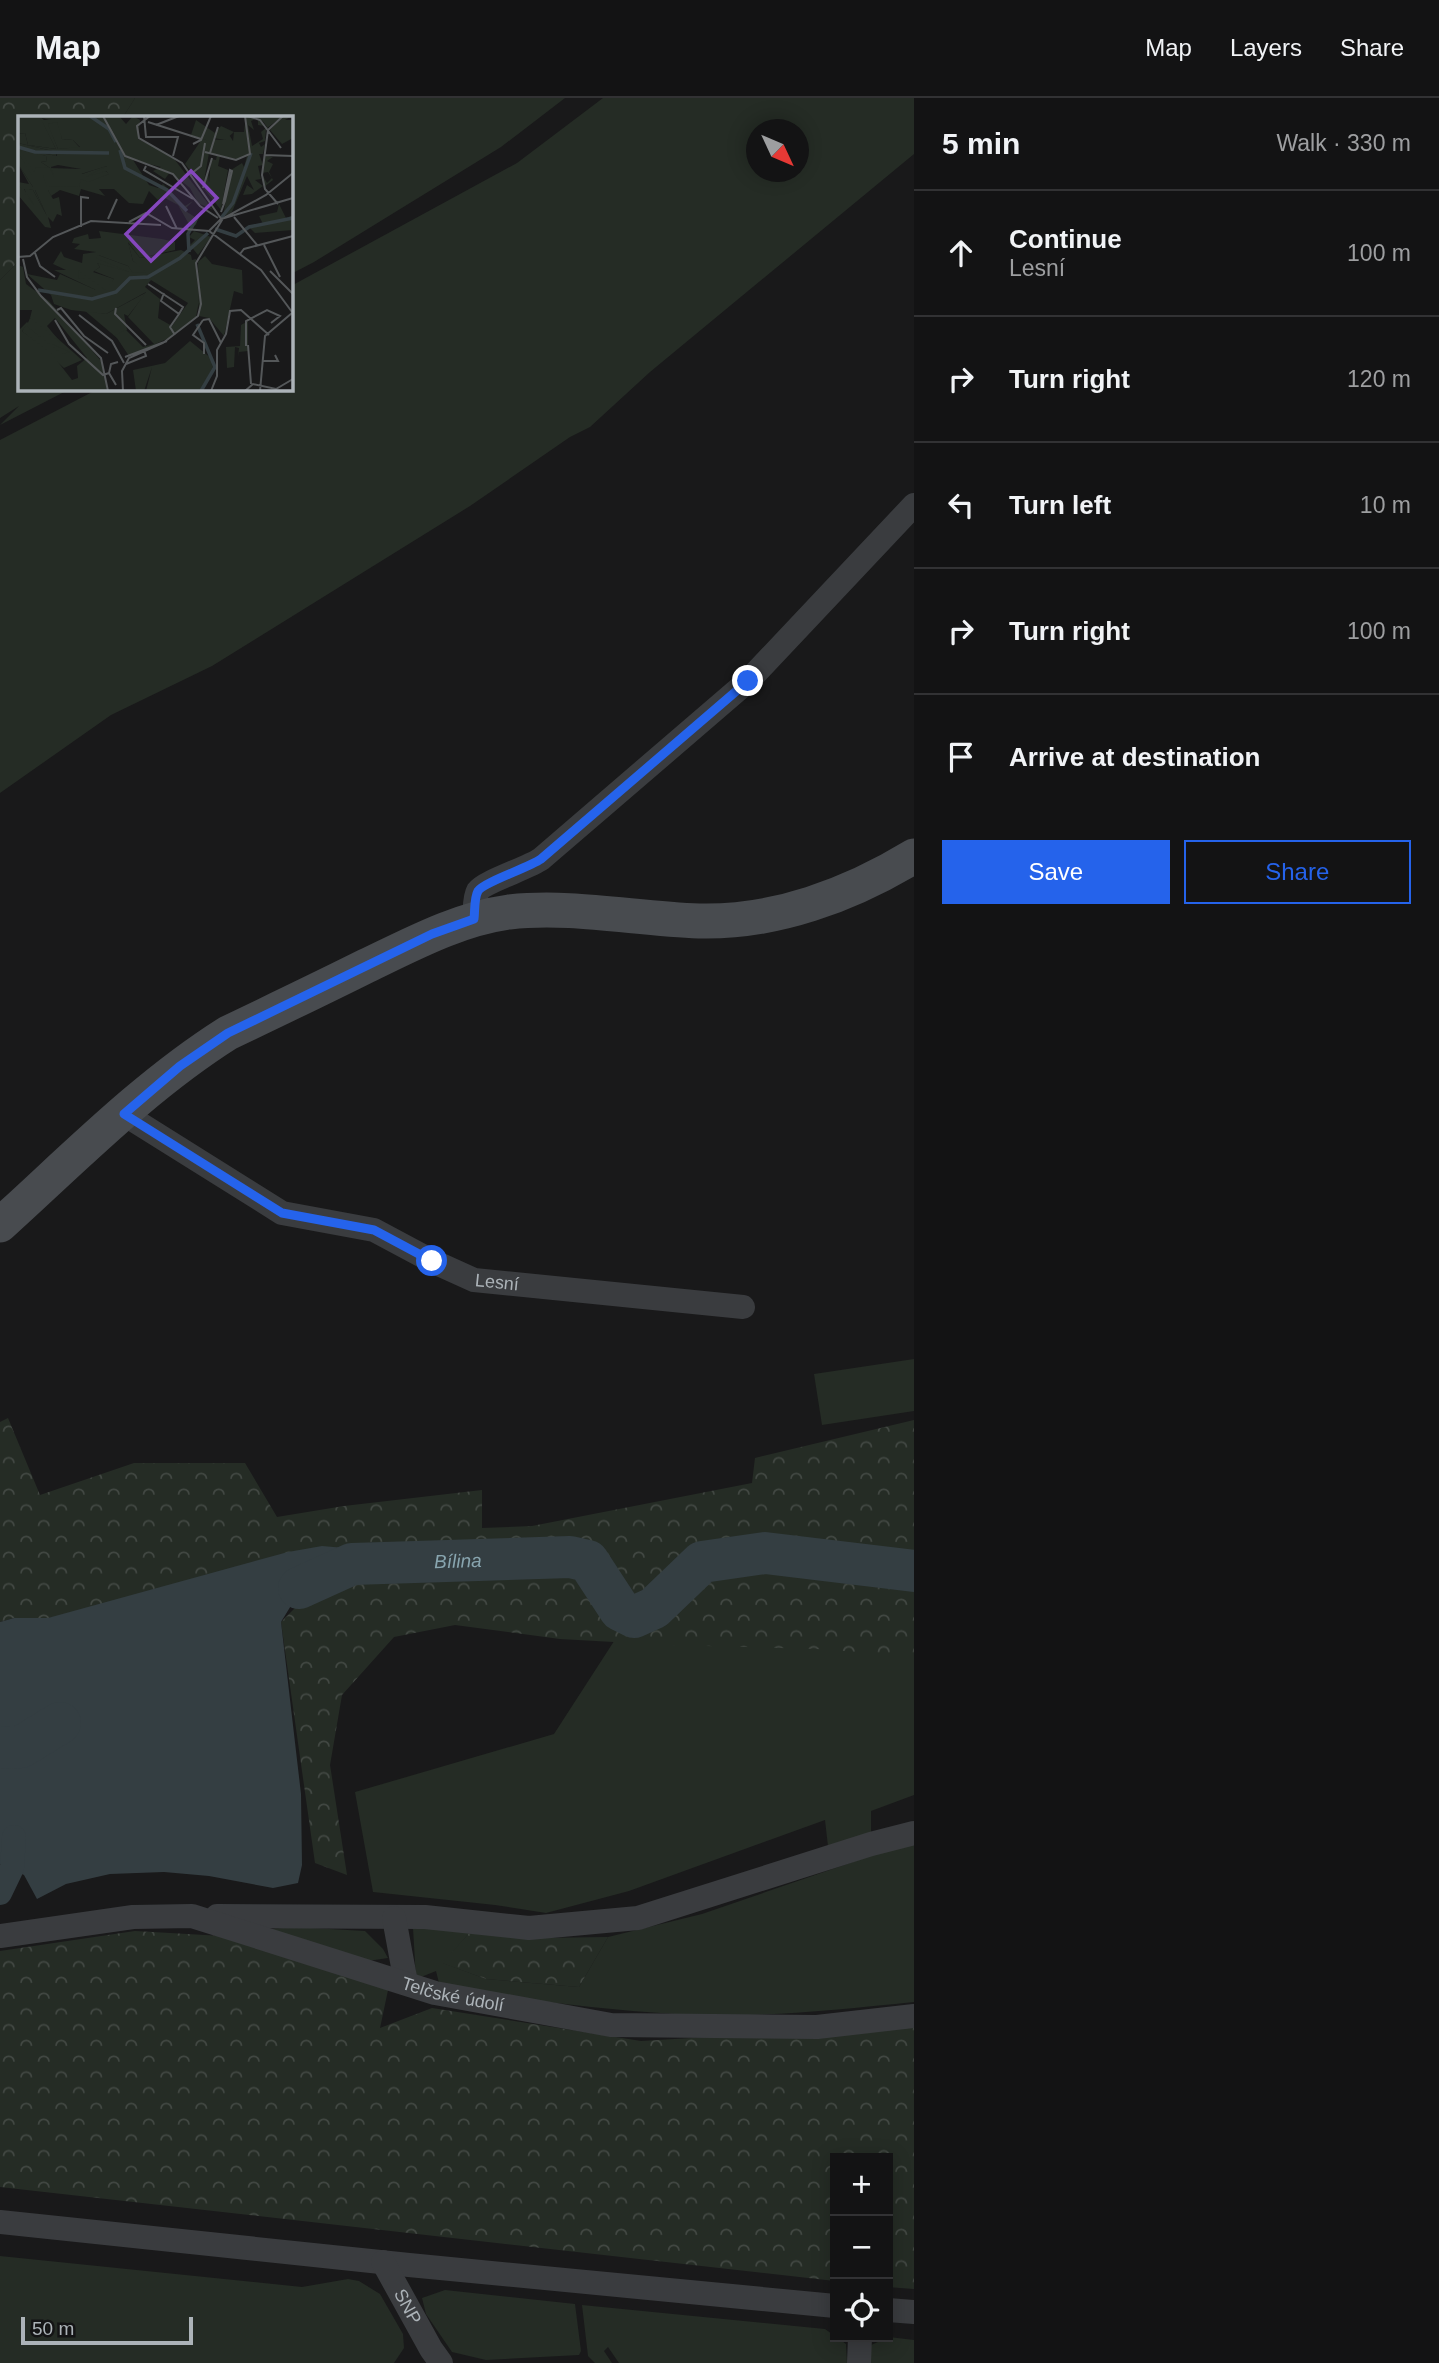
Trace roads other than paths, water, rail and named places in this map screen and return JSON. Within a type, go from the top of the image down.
[{"type":"street","points":[[474,919],[477,892],[483,886],[525,869],[541,859],[748,681],[914,505]]},
{"type":"street","points":[[0,1225],[180,1066],[228,1033],[432,934],[474,919],[508,912],[559,910],[699,921],[762,917],[813,904],[839,894],[914,856]]},
{"type":"street","name":"Lesní","points":[[124,1114],[282,1213],[374,1230],[474,1280],[743,1307]]},
{"type":"street","points":[[192,1916],[425,1917],[529,1928],[638,1918],[871,1844],[914,1833]]},
{"type":"street","name":"Telčské údolí","points":[[0,1936],[133,1917],[192,1916],[452,1997],[611,2025],[817,2027],[914,2016]]},
{"type":"street","points":[[394,1918],[406,1983]]},
{"type":"street","points":[[0,2222],[830,2306]]},
{"type":"street","name":"SNP","points":[[383,2262],[430,2358]]},
{"type":"street","points":[[893,2310],[914,2312]]},
{"type":"street","points":[[859,2363],[860,2342]]},
{"type":"waterway","name":"Bílina","points":[[299,1588],[352,1564],[570,1557],[588,1561],[620,1610],[634,1617],[654,1608],[702,1562],[765,1553],[914,1571]]},
{"type":"waterway","name":"Bílina","points":[[0,1748],[21,1747],[60,1723]]},
{"type":"waterway","points":[[0,1893],[12,1868],[14,1837]]}]
